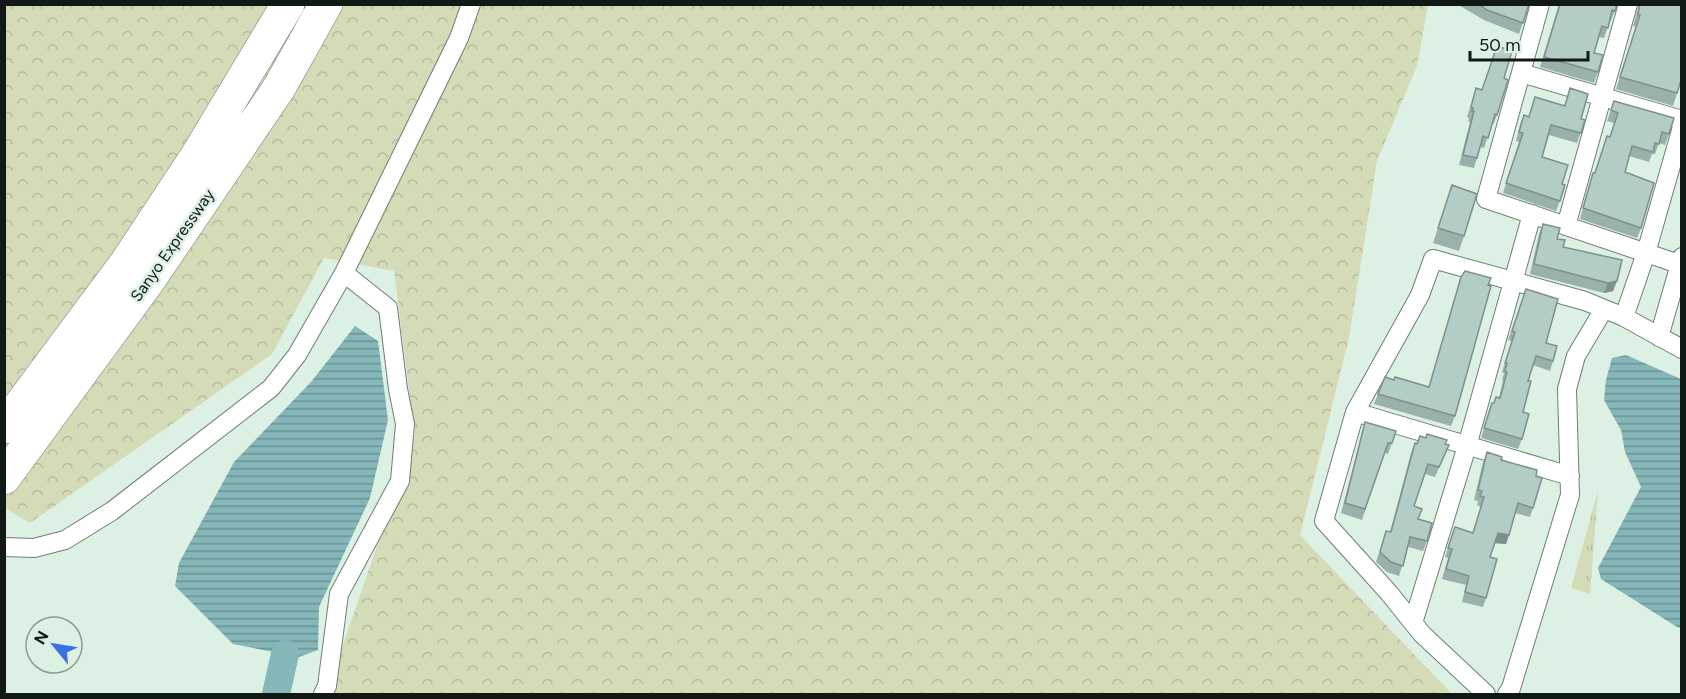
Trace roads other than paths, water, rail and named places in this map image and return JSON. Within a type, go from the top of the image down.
[{"type":"highway","points":[[126,263],[180,163],[243,56],[267,4]]},
{"type":"highway","name":"Sanyo Expressway","points":[[4,428],[126,263],[198,154],[288,4]]},
{"type":"highway","name":"Sanyo Expressway","points":[[7,475],[149,280],[279,88],[326,4]]},
{"type":"highway","points":[[279,88],[336,4]]},
{"type":"street","points":[[4,546],[34,548],[65,540],[112,511],[271,388],[297,355],[344,273],[459,38],[471,4]]},
{"type":"street","points":[[1540,4],[1485,199],[1646,253],[1681,260],[1659,337]]},
{"type":"street","points":[[1566,226],[1628,4]]},
{"type":"street","points":[[1521,73],[1682,120]]},
{"type":"street","points":[[1624,317],[1646,253],[1682,127]]},
{"type":"street","points":[[1413,623],[1467,446],[1532,214]]},
{"type":"street","points":[[1486,694],[1422,634],[1324,521],[1355,412],[1420,295],[1433,259],[1585,301],[1624,317],[1682,349]]},
{"type":"street","points":[[322,694],[327,686],[339,594],[400,481],[405,424],[398,389],[388,308],[344,273]]},
{"type":"street","points":[[1507,694],[1511,688],[1570,495],[1567,389],[1576,356],[1604,309]]},
{"type":"street","points":[[1355,412],[1570,476]]},
{"type":"water","points":[[355,326],[378,341],[388,420],[370,498],[319,607],[318,650],[299,657],[233,644],[175,586],[179,563],[234,462],[311,382]]},
{"type":"water","points":[[1626,355],[1681,379],[1681,628],[1601,579],[1598,568],[1641,487],[1625,452],[1621,430],[1604,400],[1612,358]]},
{"type":"waterway","points":[[276,694],[285,654]]}]
